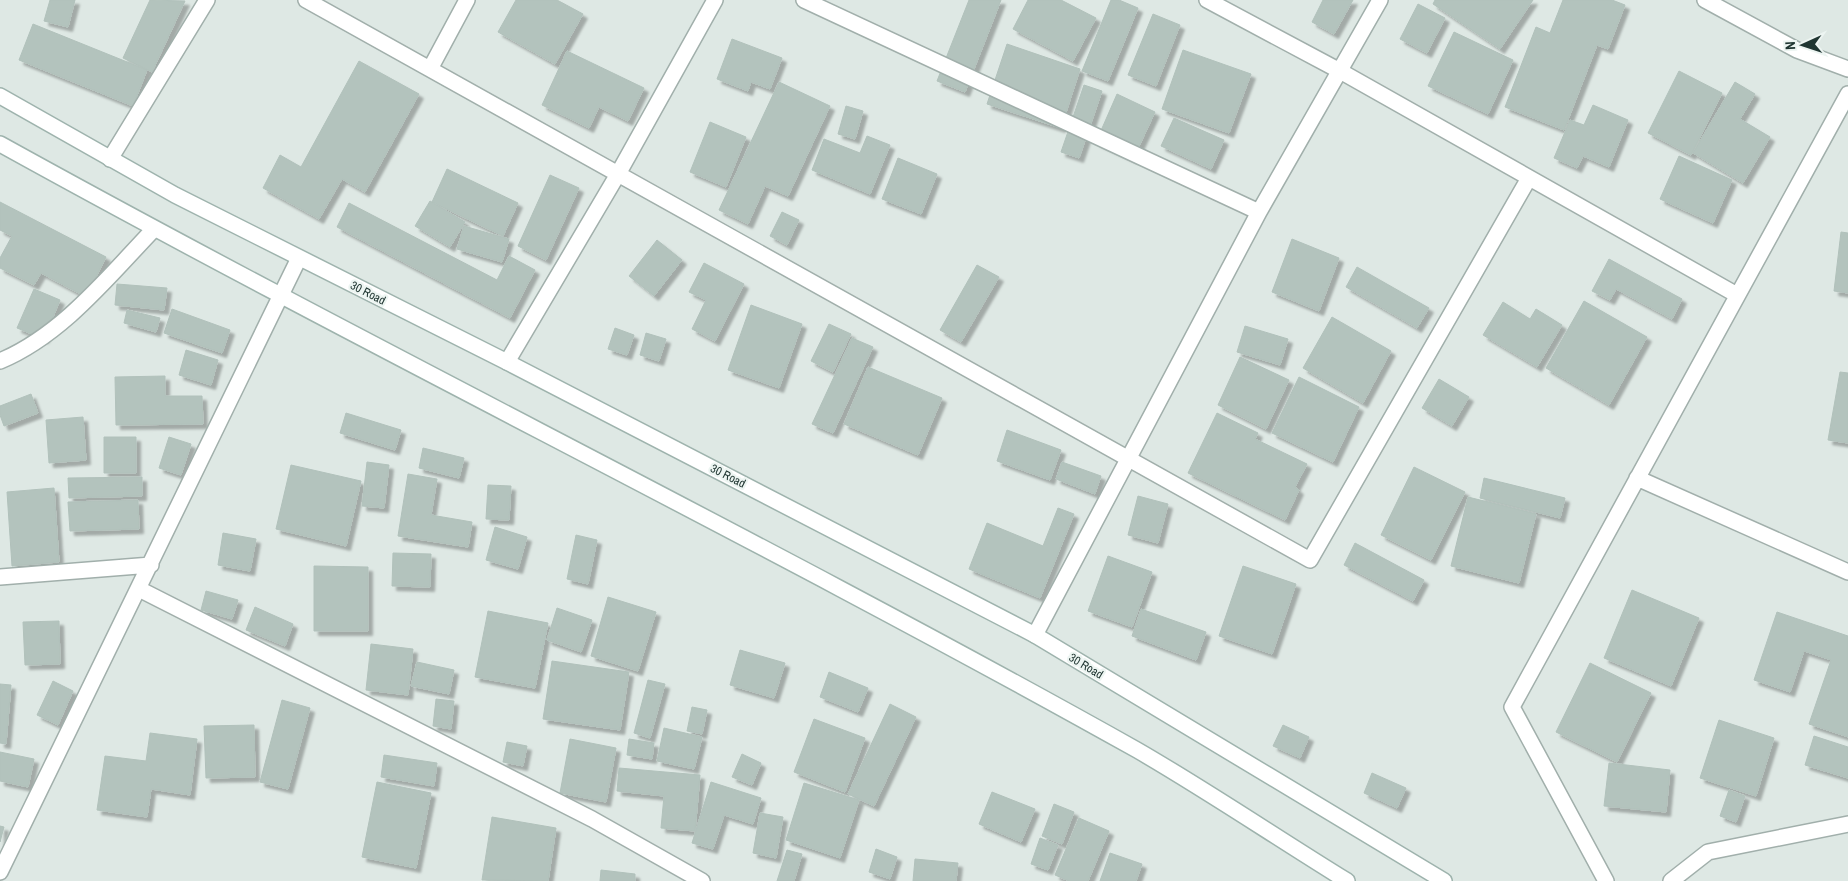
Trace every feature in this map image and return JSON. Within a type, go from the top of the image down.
[{"type":"street","points":[[110,159],[207,0]]},
{"type":"street","points":[[306,0],[1310,560],[1529,178]]},
{"type":"street","points":[[430,69],[467,0]]},
{"type":"street","points":[[507,362],[618,174],[714,0]]},
{"type":"street","points":[[804,0],[1259,212]]},
{"type":"street","points":[[1207,0],[1340,71],[1737,295]]},
{"type":"street","points":[[1035,635],[1259,212],[1380,0]]},
{"type":"street","points":[[1705,0],[1797,50],[1848,69]]},
{"type":"street","points":[[1606,881],[1512,707],[1848,94]]},
{"type":"street","name":"30 Road","points":[[0,96],[175,195],[507,362],[1035,635],[1444,881]]},
{"type":"street","points":[[0,144],[154,229],[766,549],[1140,752],[1346,881]]},
{"type":"street","points":[[0,361],[24,351],[75,311],[154,229]]},
{"type":"street","points":[[0,872],[299,258]]},
{"type":"street","points":[[1637,478],[1848,572]]},
{"type":"street","points":[[0,577],[151,565]]},
{"type":"street","points":[[139,589],[592,819],[702,881]]},
{"type":"street","points":[[1671,881],[1708,852],[1848,824]]},
{"type":"building","points":[[50,0],[75,0],[68,27],[44,21]]},
{"type":"building","points":[[150,0],[185,1],[152,72],[123,58]]},
{"type":"building","points":[[516,0],[557,0],[583,14],[555,64],[498,32]]},
{"type":"building","points":[[969,0],[1001,0],[965,92],[937,81]]},
{"type":"building","points":[[1028,0],[1061,0],[1096,18],[1073,61],[1013,29]]},
{"type":"building","points":[[1111,0],[1119,0],[1138,8],[1108,81],[1082,71]]},
{"type":"building","points":[[1323,0],[1353,0],[1334,34],[1312,22]]},
{"type":"building","points":[[1435,0],[1533,0],[1500,49],[1433,4]]},
{"type":"building","points":[[1563,0],[1612,0],[1625,5],[1608,49],[1597,45],[1564,130],[1505,107],[1536,27],[1550,33]]},
{"type":"building","points":[[1418,4],[1445,18],[1427,53],[1400,39]]},
{"type":"building","points":[[1153,14],[1180,25],[1156,86],[1128,75]]},
{"type":"building","points":[[33,24],[147,70],[133,106],[19,60]]},
{"type":"building","points":[[1454,32],[1513,60],[1488,114],[1428,86]]},
{"type":"building","points":[[732,39],[782,58],[770,89],[751,82],[748,91],[717,79]]},
{"type":"building","points":[[1007,44],[1080,69],[1061,128],[987,104]]},
{"type":"building","points":[[1183,50],[1251,74],[1229,133],[1162,109]]},
{"type":"building","points":[[567,51],[644,88],[628,121],[599,107],[589,128],[542,105]]},
{"type":"building","points":[[359,61],[419,94],[365,192],[342,179],[319,219],[263,188],[280,155],[301,167]]},
{"type":"building","points":[[1679,71],[1722,93],[1691,155],[1648,133]]},
{"type":"building","points":[[779,82],[830,106],[788,196],[765,186],[748,224],[719,210]]},
{"type":"building","points":[[1735,82],[1755,94],[1740,119],[1770,137],[1743,183],[1693,153]]},
{"type":"building","points":[[1084,85],[1102,91],[1079,158],[1061,152]]},
{"type":"building","points":[[1117,94],[1155,112],[1133,159],[1096,142]]},
{"type":"building","points":[[1593,105],[1628,120],[1609,167],[1583,156],[1577,168],[1554,158],[1570,120],[1584,125]]},
{"type":"building","points":[[846,106],[863,111],[855,139],[838,134]]},
{"type":"building","points":[[1174,118],[1224,140],[1211,169],[1161,146]]},
{"type":"building","points":[[710,122],[746,137],[726,187],[690,172]]},
{"type":"building","points":[[867,136],[890,145],[870,194],[812,170],[824,139],[860,153]]},
{"type":"building","points":[[1679,156],[1732,180],[1713,223],[1660,199]]},
{"type":"building","points":[[898,158],[937,174],[921,214],[882,199]]},
{"type":"building","points":[[447,169],[518,203],[503,236],[432,202]]},
{"type":"building","points":[[550,175],[579,188],[546,260],[518,246]]},
{"type":"building","points":[[430,201],[465,222],[450,247],[415,226]]},
{"type":"building","points":[[0,202],[106,257],[86,297],[41,273],[34,285],[0,268],[0,258],[12,236],[0,230]]},
{"type":"building","points":[[349,203],[497,280],[509,256],[535,270],[510,318],[337,227]]},
{"type":"building","points":[[782,212],[799,220],[787,245],[770,236]]},
{"type":"building","points":[[464,226],[509,239],[502,262],[457,249]]},
{"type":"building","points":[[1841,232],[1848,233],[1848,293],[1834,291]]},
{"type":"building","points":[[1292,239],[1339,258],[1319,311],[1272,292]]},
{"type":"building","points":[[657,240],[682,260],[654,296],[629,276]]},
{"type":"building","points":[[1609,259],[1682,299],[1672,319],[1616,289],[1610,300],[1592,291]]},
{"type":"building","points":[[704,263],[744,284],[715,341],[692,329],[706,300],[689,292]]},
{"type":"building","points":[[977,265],[999,277],[961,342],[940,330]]},
{"type":"building","points":[[1357,267],[1429,308],[1417,328],[1346,287]]},
{"type":"building","points":[[117,284],[167,288],[164,310],[115,305]]},
{"type":"building","points":[[34,289],[60,300],[44,339],[17,328]]},
{"type":"building","points":[[1584,301],[1647,337],[1609,405],[1546,368]]},
{"type":"building","points":[[1503,302],[1530,319],[1536,309],[1562,325],[1537,367],[1483,335]]},
{"type":"building","points":[[751,305],[802,324],[779,388],[728,370]]},
{"type":"building","points":[[172,309],[230,330],[222,353],[164,333]]},
{"type":"building","points":[[127,310],[160,318],[156,332],[124,323]]},
{"type":"building","points":[[1332,317],[1391,351],[1363,403],[1303,368]]},
{"type":"building","points":[[829,324],[851,334],[833,372],[811,361]]},
{"type":"building","points":[[1245,326],[1288,339],[1280,365],[1237,352]]},
{"type":"building","points":[[615,328],[634,335],[627,355],[608,349]]},
{"type":"building","points":[[646,333],[666,339],[659,361],[640,355]]},
{"type":"building","points":[[852,338],[873,347],[833,433],[812,424]]},
{"type":"building","points":[[186,350],[218,360],[211,385],[179,375]]},
{"type":"building","points":[[1240,357],[1289,380],[1266,429],[1218,405]]},
{"type":"building","points":[[868,367],[942,398],[918,455],[844,424]]},
{"type":"building","points":[[1840,372],[1848,373],[1848,443],[1828,440]]},
{"type":"building","points":[[165,376],[165,396],[202,396],[203,424],[116,425],[115,377]]},
{"type":"building","points":[[1299,377],[1359,407],[1333,462],[1272,433]]},
{"type":"building","points":[[1439,379],[1469,397],[1452,426],[1422,408]]},
{"type":"building","points":[[31,394],[38,413],[4,426],[0,415],[0,406]]},
{"type":"building","points":[[346,413],[401,430],[395,450],[340,433]]},
{"type":"building","points":[[1217,413],[1258,433],[1255,439],[1307,464],[1295,487],[1299,490],[1285,520],[1188,473]]},
{"type":"building","points":[[83,417],[86,460],[49,463],[46,420]]},
{"type":"building","points":[[1007,430],[1061,450],[1050,480],[997,461]]},
{"type":"building","points":[[104,437],[136,437],[136,473],[104,473]]},
{"type":"building","points":[[169,437],[191,444],[181,475],[159,468]]},
{"type":"building","points":[[423,448],[464,458],[459,478],[419,468]]},
{"type":"building","points":[[367,462],[389,465],[384,508],[362,506]]},
{"type":"building","points":[[1062,462],[1101,476],[1095,494],[1056,479]]},
{"type":"building","points":[[291,465],[361,481],[346,546],[276,529]]},
{"type":"building","points":[[1414,467],[1465,492],[1431,560],[1381,535]]},
{"type":"building","points":[[408,474],[437,479],[431,515],[472,522],[468,547],[398,536]]},
{"type":"building","points":[[142,477],[142,496],[69,498],[68,478]]},
{"type":"building","points":[[1484,478],[1565,498],[1560,518],[1480,498]]},
{"type":"building","points":[[488,485],[511,486],[509,520],[486,519]]},
{"type":"building","points":[[54,488],[59,562],[12,566],[7,492]]},
{"type":"building","points":[[1138,496],[1168,504],[1158,543],[1128,535]]},
{"type":"building","points":[[1468,497],[1536,514],[1519,583],[1451,566]]},
{"type":"building","points":[[138,500],[139,529],[70,531],[68,502]]},
{"type":"building","points":[[1058,508],[1074,514],[1040,598],[969,569],[987,523],[1043,546]]},
{"type":"building","points":[[495,527],[527,537],[518,569],[486,560]]},
{"type":"building","points":[[223,533],[256,539],[250,571],[218,565]]},
{"type":"building","points":[[576,535],[597,540],[588,584],[567,579]]},
{"type":"building","points":[[1355,543],[1424,580],[1413,601],[1344,565]]},
{"type":"building","points":[[393,553],[431,554],[430,587],[392,586]]},
{"type":"building","points":[[1108,556],[1152,572],[1132,627],[1088,611]]},
{"type":"building","points":[[314,566],[368,567],[368,631],[314,631]]},
{"type":"building","points":[[1243,566],[1296,584],[1272,654],[1219,636]]},
{"type":"building","points":[[1632,590],[1699,618],[1671,686],[1604,658]]},
{"type":"building","points":[[206,591],[238,600],[232,619],[201,610]]},
{"type":"building","points":[[608,597],[656,612],[638,671],[591,656]]},
{"type":"building","points":[[255,607],[293,624],[285,646],[246,630]]},
{"type":"building","points":[[557,608],[592,620],[581,652],[547,640]]},
{"type":"building","points":[[1141,609],[1206,632],[1196,660],[1132,636]]},
{"type":"building","points":[[488,611],[548,623],[535,688],[475,677]]},
{"type":"building","points":[[1777,612],[1848,636],[1848,737],[1809,724],[1831,660],[1804,651],[1790,692],[1754,680]]},
{"type":"building","points":[[59,621],[60,664],[25,665],[23,622]]},
{"type":"building","points":[[371,644],[413,649],[408,695],[366,690]]},
{"type":"building","points":[[740,650],[785,663],[774,698],[730,685]]},
{"type":"building","points":[[552,661],[629,672],[620,730],[543,719]]},
{"type":"building","points":[[417,662],[454,670],[449,694],[411,686]]},
{"type":"building","points":[[1590,663],[1651,693],[1617,762],[1556,732]]},
{"type":"building","points":[[829,672],[868,688],[858,712],[820,697]]},
{"type":"building","points":[[648,680],[665,684],[650,738],[634,733]]},
{"type":"building","points":[[53,681],[73,691],[58,725],[37,715]]},
{"type":"building","points":[[0,684],[11,685],[6,744],[0,743]]},
{"type":"building","points":[[436,699],[454,701],[451,729],[433,726]]},
{"type":"building","points":[[282,700],[310,708],[288,789],[260,782]]},
{"type":"building","points":[[890,704],[916,717],[874,806],[848,794]]},
{"type":"building","points":[[692,707],[707,710],[702,734],[687,731]]},
{"type":"building","points":[[814,719],[865,738],[845,792],[794,772]]},
{"type":"building","points":[[1719,720],[1774,738],[1756,796],[1700,778]]},
{"type":"building","points":[[254,725],[255,777],[206,778],[204,726]]},
{"type":"building","points":[[1283,725],[1309,737],[1300,758],[1273,746]]},
{"type":"building","points":[[664,728],[702,737],[694,769],[657,761]]},
{"type":"building","points":[[150,733],[197,739],[190,795],[151,789],[147,817],[97,810],[105,756],[146,761]]},
{"type":"building","points":[[1814,736],[1848,747],[1848,778],[1805,765]]},
{"type":"building","points":[[570,739],[616,748],[606,802],[560,793]]},
{"type":"building","points":[[629,739],[654,743],[652,759],[627,755]]},
{"type":"building","points":[[507,742],[527,746],[523,766],[503,762]]},
{"type":"building","points":[[0,752],[34,759],[28,787],[0,781]]},
{"type":"building","points":[[742,754],[761,763],[752,785],[732,777]]},
{"type":"building","points":[[384,755],[437,763],[434,786],[381,777]]},
{"type":"building","points":[[1609,763],[1670,770],[1666,812],[1604,806]]},
{"type":"building","points":[[619,768],[700,775],[695,831],[661,828],[664,796],[617,791]]},
{"type":"building","points":[[1372,773],[1406,788],[1397,808],[1364,793]]},
{"type":"building","points":[[377,782],[431,793],[416,868],[362,857]]},
{"type":"building","points":[[711,782],[761,798],[753,824],[724,815],[713,849],[692,843]]},
{"type":"building","points":[[804,783],[859,800],[840,858],[786,840]]},
{"type":"building","points":[[1729,790],[1745,796],[1736,822],[1720,816]]},
{"type":"building","points":[[992,792],[1035,809],[1021,842],[979,824]]},
{"type":"building","points":[[1054,804],[1074,812],[1062,844],[1042,836]]},
{"type":"building","points":[[760,813],[783,817],[776,858],[753,853]]},
{"type":"building","points":[[492,817],[556,828],[548,881],[482,880]]},
{"type":"building","points":[[1079,818],[1109,831],[1088,881],[1069,881],[1055,875]]},
{"type":"building","points":[[0,826],[4,827],[0,842]]},
{"type":"building","points":[[1040,838],[1058,845],[1048,870],[1031,864]]},
{"type":"building","points":[[876,849],[897,857],[890,879],[869,872]]},
{"type":"building","points":[[787,850],[802,854],[794,881],[777,881]]},
{"type":"building","points":[[1110,853],[1142,864],[1136,881],[1100,881]]},
{"type":"building","points":[[915,859],[958,863],[956,881],[913,881]]},
{"type":"building","points":[[601,870],[635,874],[635,881],[600,881]]}]
